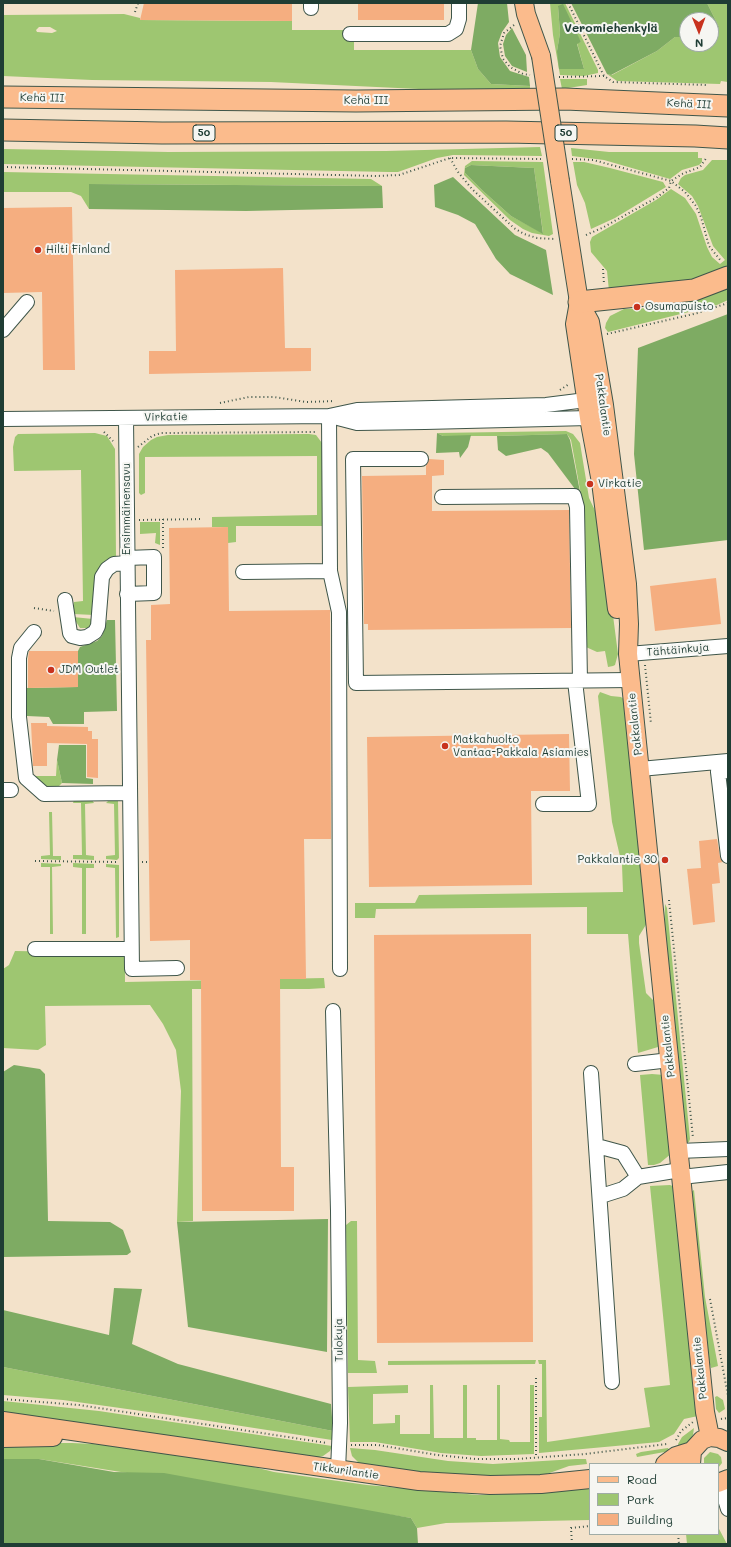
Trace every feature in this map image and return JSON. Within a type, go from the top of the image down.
[{"type":"highway","name":"Kehä III","points":[[3,97],[356,101],[565,99],[728,106]]},
{"type":"highway","name":"50","points":[[3,130],[169,133],[506,132],[728,138]]},
{"type":"highway","points":[[580,302],[694,290],[728,277]]},
{"type":"main road","name":"Pakkalantie","points":[[524,3],[526,14],[541,56]]},
{"type":"main road","name":"Pakkalantie","points":[[534,3],[560,181],[580,302],[590,322],[604,405],[627,584],[629,624],[628,654],[705,1412],[710,1437]]},
{"type":"main road","name":"Pakkalantie","points":[[580,302],[575,324],[586,400],[600,476],[619,626],[628,654]]},
{"type":"main road","name":"Tikkurilantie","points":[[3,1421],[338,1470],[450,1484],[541,1484],[589,1479]]},
{"type":"main road","name":"Tikkurilantie","points":[[3,1438],[104,1435]]},
{"type":"main road","points":[[666,1463],[676,1456],[691,1458],[702,1440],[710,1437],[719,1438],[728,1442]]},
{"type":"street","points":[[350,34],[448,34],[456,29],[459,19],[459,3]]},
{"type":"street","points":[[3,330],[26,302]]},
{"type":"street","name":"Virkatie","points":[[3,419],[329,416],[357,410],[546,405],[586,400],[604,405]]},
{"type":"street","points":[[589,418],[604,405]]},
{"type":"street","points":[[329,416],[330,571],[339,612],[340,969]]},
{"type":"street","name":"Virkatie","points":[[329,416],[358,423],[589,418]]},
{"type":"street","name":"Ensimmäinensavu","points":[[126,418],[130,949],[132,969],[177,968]]},
{"type":"street","points":[[421,459],[353,459],[356,683],[631,680]]},
{"type":"street","points":[[442,497],[574,496],[577,507],[577,681],[589,804],[543,804]]},
{"type":"street","points":[[65,600],[70,634],[80,638],[87,638],[95,632],[98,626],[102,577],[107,569],[114,564],[154,557],[154,593],[127,598]]},
{"type":"street","points":[[243,572],[330,571]]},
{"type":"street","points":[[34,632],[21,648],[19,658],[19,717],[26,778],[44,794],[129,793]]},
{"type":"street","name":"Tähtäinkuja","points":[[628,654],[728,646]]},
{"type":"street","points":[[640,769],[728,761]]},
{"type":"street","points":[[728,771],[718,772],[728,856]]},
{"type":"street","points":[[35,949],[130,949]]},
{"type":"street","name":"Tulokuja","points":[[334,1010],[338,1211],[338,1470]]},
{"type":"street","points":[[635,1064],[670,1060]]},
{"type":"street","points":[[591,1073],[612,1382]]},
{"type":"street","points":[[597,1146],[623,1153],[638,1177]]},
{"type":"street","points":[[679,1152],[728,1149]]},
{"type":"street","points":[[600,1196],[624,1189],[638,1177],[681,1173],[728,1172]]},
{"type":"street","points":[[722,1482],[728,1509]]},
{"type":"path","points":[[135,12],[138,3]]},
{"type":"path","points":[[568,3],[604,76],[613,82],[708,85]]},
{"type":"path","points":[[586,234],[602,228],[656,198],[669,188],[671,181],[682,174],[700,167],[707,157]]},
{"type":"path","points":[[450,158],[458,172],[472,189],[514,228],[524,234],[537,238],[556,239]]},
{"type":"path","points":[[3,167],[377,176]]},
{"type":"path","points":[[601,336],[698,313],[728,303]]},
{"type":"path","points":[[556,392],[565,386]]},
{"type":"path","points":[[217,404],[249,397],[274,397],[306,402],[342,401]]},
{"type":"path","points":[[98,430],[106,432],[116,447],[126,447]]},
{"type":"path","points":[[162,552],[163,519]]},
{"type":"path","points":[[138,520],[203,519]]},
{"type":"path","points":[[35,861],[121,862]]},
{"type":"path","points":[[536,1378],[536,1458]]},
{"type":"path","points":[[3,1399],[79,1405],[339,1444],[378,1445],[437,1455],[476,1459],[536,1458],[674,1443],[681,1431],[690,1423]]},
{"type":"path","points":[[572,1544],[571,1528],[589,1526]]},
{"type":"green space","points":[[478,3],[507,3],[509,22],[502,32],[498,43],[500,57],[510,71],[529,77],[530,86],[491,84],[478,69],[471,50]]},
{"type":"green space","points":[[550,3],[565,3],[598,70],[598,73],[584,76],[560,75],[553,35]],"holes":[[[558,6],[581,42],[577,43],[584,69],[557,51],[560,33]]]},
{"type":"green space","points":[[571,3],[707,3],[712,12],[679,12],[679,37],[675,37],[657,51],[611,75],[607,74]]},
{"type":"green space","points":[[707,3],[728,3],[728,82],[721,81],[720,84],[617,81],[607,74],[612,75],[657,51],[675,37],[679,37],[679,52],[719,52],[719,12],[712,12]]},
{"type":"green space","points":[[563,4],[581,42],[577,44],[584,69],[559,69],[557,51],[560,33],[558,6]]},
{"type":"green space","points":[[124,14],[140,18],[140,20],[292,21],[292,30],[346,30],[354,39],[354,50],[471,50],[478,69],[491,84],[530,86],[530,89],[440,90],[271,82],[92,80],[3,76],[3,15]],"holes":[[[39,27],[50,27],[57,31],[52,33],[37,32],[36,30]]]},
{"type":"green space","points":[[512,28],[526,55],[527,72],[512,66],[505,56],[503,44],[506,35]]},
{"type":"green space","points":[[560,79],[587,79],[587,85],[562,89]]},
{"type":"green space","points":[[540,147],[542,156],[453,155],[437,158],[398,172],[3,164],[3,149],[169,152],[386,151]]},
{"type":"green space","points":[[571,148],[609,152],[698,152],[698,158],[702,158],[702,162],[699,165],[682,170],[670,179],[604,160],[572,156]]},
{"type":"green space","points":[[712,160],[728,160],[728,273],[713,280],[609,291],[607,271],[591,252],[590,242],[592,237],[656,200],[671,189],[685,198],[696,214],[712,257],[720,264],[725,260],[713,246],[698,206],[692,196],[678,184],[681,178],[685,175],[703,170]]},
{"type":"green space","points":[[472,161],[543,162],[553,234],[549,236],[532,233],[510,220],[464,175],[465,166]],"holes":[[[471,165],[534,168],[543,233],[511,216],[465,173],[465,168]]]},
{"type":"green space","points":[[573,162],[584,162],[663,182],[666,187],[615,218],[591,229],[585,203],[577,185]]},
{"type":"green space","points":[[471,165],[534,168],[543,234],[511,216],[483,191],[465,173],[465,168]]},
{"type":"green space","points":[[3,172],[371,179],[382,186],[89,184],[89,209],[81,196],[71,192],[3,192]]},
{"type":"green space","points":[[453,177],[515,235],[546,250],[553,295],[510,274],[496,259],[475,224],[458,215],[435,207],[434,185]]},
{"type":"green space","points":[[89,184],[382,186],[383,208],[246,211],[89,209]]},
{"type":"green space","points":[[728,287],[728,300],[717,305],[608,332],[605,328],[610,316],[624,309],[651,308],[653,305]]},
{"type":"green space","points":[[728,314],[728,540],[644,550],[634,454],[638,348]]},
{"type":"green space","points":[[566,431],[573,434],[580,443],[589,498],[601,523],[618,654],[615,665],[608,667],[605,651],[597,652],[586,647],[585,517],[571,440],[567,434],[443,436],[437,433]]},
{"type":"green space","points":[[95,433],[107,436],[115,449],[116,557],[106,560],[96,573],[94,615],[73,614],[74,602],[83,601],[81,470],[14,471],[13,447],[15,437],[18,434]]},
{"type":"green space","points":[[437,433],[443,436],[471,435],[468,447],[460,458],[459,452],[436,453]]},
{"type":"green space","points":[[567,434],[570,440],[581,497],[548,453],[541,448],[506,456],[498,450],[497,436]]},
{"type":"green space","points":[[168,435],[316,435],[322,443],[323,526],[236,526],[236,542],[228,543],[228,527],[212,527],[212,517],[317,515],[317,456],[145,457],[145,493],[141,495],[139,493],[139,454],[143,447],[157,437]]},
{"type":"green space","points":[[140,522],[160,522],[160,545],[155,543],[156,533],[140,534]]},
{"type":"green space","points":[[73,617],[93,619],[91,626],[88,628],[80,628]]},
{"type":"green space","points":[[107,620],[115,620],[117,711],[84,712],[84,724],[53,724],[49,717],[27,716],[25,709],[25,688],[78,687],[78,651],[80,647],[97,641],[102,636]]},
{"type":"green space","points":[[600,692],[611,696],[621,697],[626,701],[647,923],[639,936],[639,943],[646,993],[653,1000],[657,1012],[662,1043],[658,1047],[638,1053],[628,934],[587,934],[587,907],[376,909],[375,918],[355,918],[355,903],[415,903],[419,895],[623,892],[622,865],[612,822],[598,696]]},
{"type":"green space","points":[[59,745],[86,745],[86,778],[93,779],[93,784],[62,783],[57,760]]},
{"type":"green space","points":[[57,760],[62,783],[57,788],[44,787],[33,776],[56,776]]},
{"type":"green space","points":[[74,800],[92,800],[94,803],[85,804],[86,855],[94,856],[94,860],[73,859],[73,855],[82,855],[81,803],[73,803]]},
{"type":"green space","points":[[109,800],[118,800],[119,858],[117,860],[106,859],[106,856],[115,855],[114,804],[106,803]]},
{"type":"green space","points":[[49,812],[52,812],[53,856],[61,856],[61,860],[41,859],[41,856],[50,855]]},
{"type":"green space","points":[[41,863],[61,864],[61,866],[52,867],[53,934],[50,934],[50,867],[41,867]]},
{"type":"green space","points":[[73,863],[94,864],[94,868],[86,868],[86,934],[82,934],[82,868],[73,867]]},
{"type":"green space","points":[[106,864],[119,865],[119,937],[116,938],[115,868],[106,867]]},
{"type":"green space","points":[[665,904],[667,908],[690,1139],[689,1142],[686,1143],[664,935]]},
{"type":"green space","points":[[15,951],[125,953],[125,982],[324,978],[325,988],[192,989],[193,1221],[177,1222],[181,1091],[176,1050],[163,1024],[150,1005],[45,1006],[46,1045],[38,1050],[3,1048],[3,969],[9,965]]},
{"type":"green space","points":[[14,1065],[40,1069],[45,1074],[48,1221],[110,1222],[123,1230],[131,1252],[127,1255],[3,1257],[3,1072]]},
{"type":"green space","points":[[640,1075],[664,1075],[672,1153],[660,1163],[648,1165]]},
{"type":"green space","points":[[670,1185],[675,1187],[698,1416],[684,1419],[674,1434],[659,1442],[539,1453],[539,1417],[542,1417],[542,1364],[539,1364],[538,1360],[546,1360],[547,1442],[650,1427],[644,1388],[670,1385],[650,1186]]},
{"type":"green space","points":[[694,1190],[705,1297],[718,1366],[711,1368],[706,1350],[691,1192]]},
{"type":"green space","points":[[328,1219],[327,1352],[188,1327],[177,1222]]},
{"type":"green space","points":[[351,1221],[357,1221],[358,1360],[375,1361],[377,1373],[348,1373],[346,1225]]},
{"type":"green space","points":[[114,1288],[142,1289],[132,1344],[178,1364],[331,1404],[333,1431],[3,1367],[3,1310],[109,1335]]},
{"type":"green space","points":[[536,1360],[535,1364],[388,1365],[388,1361]]},
{"type":"green space","points":[[3,1367],[333,1431],[332,1440],[63,1400],[3,1395]]},
{"type":"green space","points":[[408,1385],[408,1393],[373,1394],[373,1424],[395,1423],[395,1415],[400,1415],[400,1434],[430,1434],[430,1385],[433,1385],[434,1438],[463,1438],[463,1385],[467,1385],[467,1438],[476,1438],[476,1440],[497,1440],[497,1385],[500,1385],[500,1439],[509,1440],[510,1442],[530,1442],[530,1385],[534,1385],[534,1454],[481,1456],[441,1453],[375,1442],[350,1442],[348,1387]]},
{"type":"green space","points":[[717,1396],[723,1400],[725,1409],[719,1413],[716,1409],[715,1397]]},
{"type":"green space","points":[[3,1401],[99,1411],[332,1446],[330,1451],[323,1456],[315,1458],[3,1412]]},
{"type":"green space","points":[[694,1428],[693,1435],[688,1443],[679,1448],[678,1444],[682,1437]]},
{"type":"green space","points":[[3,1443],[72,1443],[114,1445],[226,1460],[274,1472],[367,1485],[478,1495],[534,1493],[589,1488],[589,1520],[446,1523],[417,1528],[411,1518],[39,1459],[3,1459]]},
{"type":"green space","points":[[350,1448],[375,1450],[448,1461],[493,1464],[586,1459],[587,1464],[569,1466],[544,1475],[453,1477],[361,1465],[352,1456]]},
{"type":"green space","points":[[668,1448],[670,1451],[637,1457],[636,1454],[641,1452]]},
{"type":"green space","points":[[710,1452],[718,1454],[721,1457],[722,1463],[719,1467],[719,1463],[704,1463],[704,1458]]},
{"type":"green space","points":[[3,1459],[39,1459],[114,1472],[164,1473],[411,1518],[417,1528],[418,1544],[3,1544]]},
{"type":"green space","points":[[719,1529],[727,1544],[687,1544],[686,1535],[719,1535]]},
{"type":"building","points":[[144,3],[292,3],[292,21],[140,20]]},
{"type":"building","points":[[358,3],[444,3],[444,20],[358,20]]},
{"type":"building","name":"Hilti Finland","points":[[72,207],[75,370],[43,370],[42,292],[3,293],[3,208]]},
{"type":"building","points":[[283,268],[285,348],[311,348],[311,371],[149,374],[149,351],[176,351],[175,270]]},
{"type":"building","points":[[429,459],[444,460],[444,475],[432,476],[432,511],[569,510],[571,628],[368,630],[368,624],[364,624],[362,476],[426,475],[426,466]]},
{"type":"building","points":[[228,527],[229,611],[330,610],[331,839],[304,839],[306,979],[280,979],[281,1167],[294,1167],[294,1211],[202,1211],[201,980],[190,980],[190,940],[150,941],[146,640],[151,640],[151,605],[170,604],[169,528]]},
{"type":"building","points":[[716,578],[721,624],[655,631],[650,586]]},
{"type":"building","points":[[29,651],[78,651],[78,687],[28,688]]},
{"type":"building","points":[[31,723],[47,723],[47,726],[88,727],[88,731],[92,731],[92,739],[98,739],[98,778],[87,777],[87,744],[47,743],[47,766],[33,766]]},
{"type":"building","points":[[569,734],[570,791],[531,791],[532,885],[369,887],[367,737]]},
{"type":"building","points":[[717,839],[720,857],[723,862],[718,863],[720,883],[712,884],[715,922],[693,925],[687,869],[701,868],[699,841]]},
{"type":"building","points":[[531,934],[533,1342],[377,1343],[374,935]]},
{"type":"place","name":"Hilti Finland","points":[[38,250]]},
{"type":"place","name":"Osumapuisto","points":[[637,307]]},
{"type":"place","name":"Virkatie","points":[[590,484]]},
{"type":"place","name":"JDM Outlet","points":[[51,670]]},
{"type":"place","name":"Matkahuolto Vantaa-Pakkala Asiamies","points":[[445,746]]},
{"type":"place","name":"Pakkalantie 30","points":[[665,860]]},
{"type":"district","name":"Veromiehenkylä","points":[[611,28]]}]
